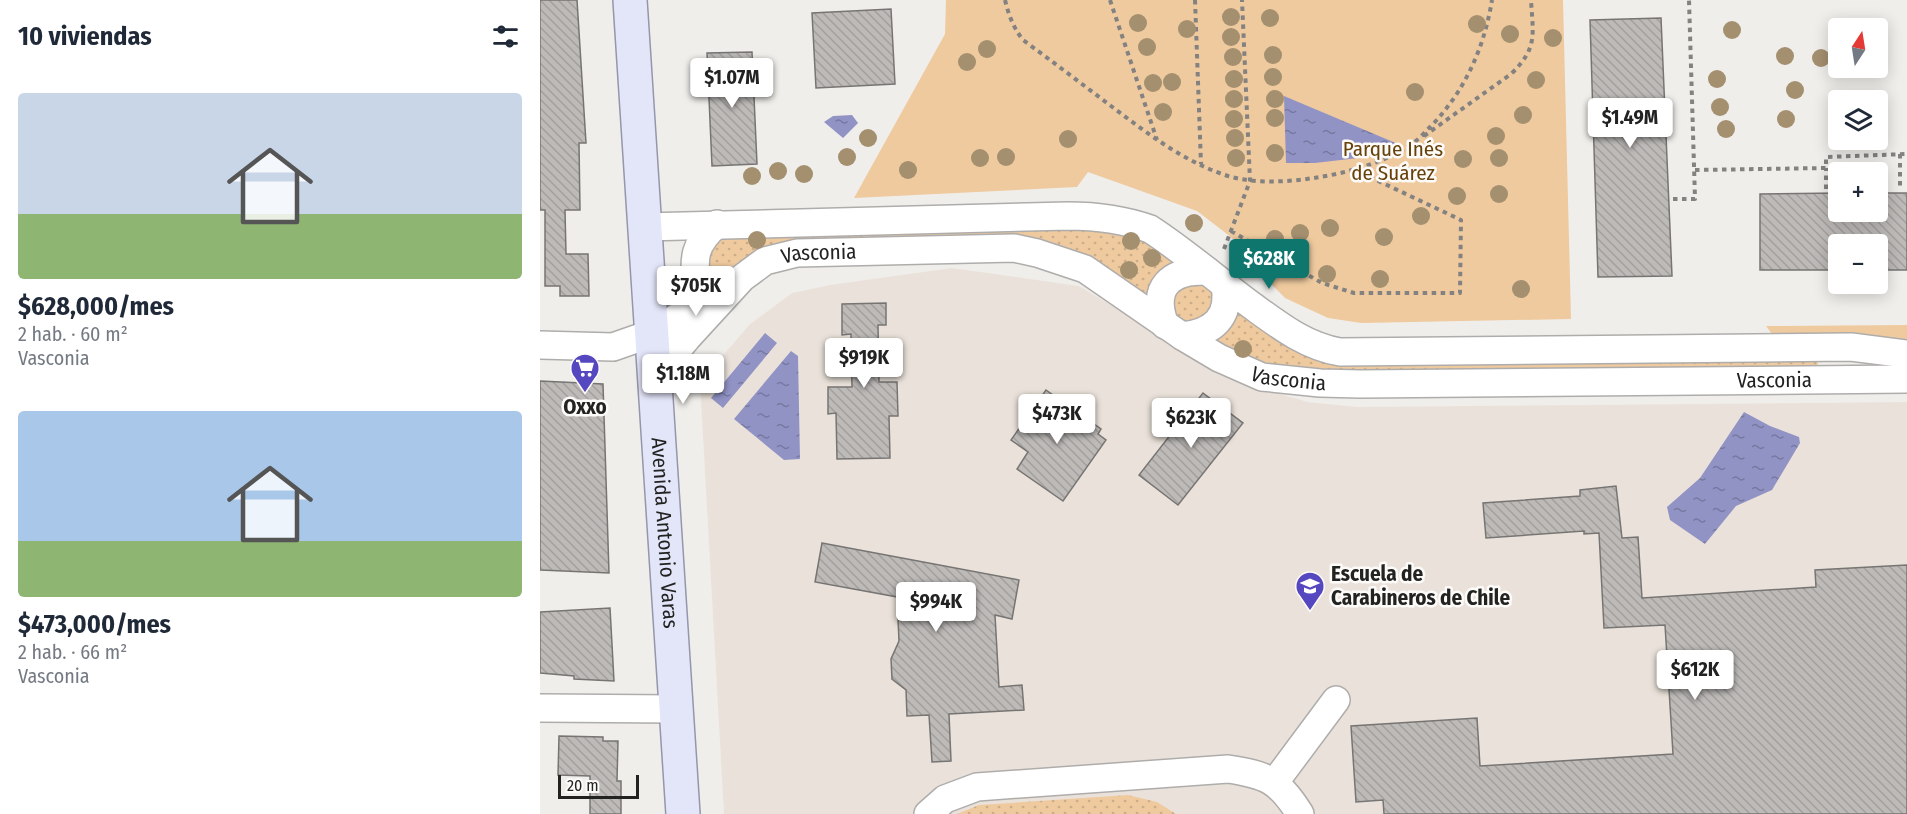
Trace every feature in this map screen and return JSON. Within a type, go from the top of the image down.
[{"type":"main road","name":"Avenida Antonio Varas","points":[[630,0],[683,814]]},
{"type":"street","name":"Vasconia","points":[[644,227],[1068,216],[1106,217],[1150,229],[1288,332],[1318,347],[1340,352],[1851,347],[1907,354]]},
{"type":"street","points":[[540,345],[613,347],[652,333],[682,314],[696,287],[695,254],[704,237],[717,224]]},
{"type":"street","name":"Vasconia","points":[[656,375],[721,300],[754,268],[765,261],[796,253],[1014,248],[1085,269],[1173,331],[1219,358],[1262,376],[1320,383],[1907,379]]},
{"type":"street","points":[[1185,272],[1215,278],[1226,292],[1223,310],[1214,326],[1205,332],[1173,331],[1160,308],[1159,298],[1168,281],[1185,272]]},
{"type":"street","points":[[696,287],[703,296],[721,300]]},
{"type":"street","points":[[1275,782],[1336,700]]},
{"type":"street","points":[[540,708],[675,709]]},
{"type":"street","points":[[928,814],[945,799],[977,787],[1228,769],[1257,773],[1275,782],[1291,799],[1300,814]]},
{"type":"path","points":[[1005,0],[1009,18],[1023,40],[1158,141],[1227,176],[1250,181],[1292,181],[1329,176],[1376,162],[1413,143],[1511,74],[1524,62],[1531,50],[1533,32],[1531,0]]},
{"type":"path","points":[[1110,0],[1158,141]]},
{"type":"path","points":[[1195,0],[1201,164]]},
{"type":"path","points":[[1215,278],[1250,181],[1242,0]]},
{"type":"path","points":[[1413,143],[1443,114],[1469,76],[1488,29],[1492,0]]},
{"type":"path","points":[[1673,199],[1695,199],[1689,0]]},
{"type":"path","points":[[1900,154],[1900,190]]},
{"type":"path","points":[[1826,189],[1826,157],[1907,154]]},
{"type":"path","points":[[1695,170],[1826,168]]},
{"type":"path","points":[[1231,231],[1322,283],[1354,293],[1460,293],[1461,220],[1352,169]]},
{"type":"shaded area","name":"Escuela de Carabineros de Chile","points":[[952,268],[1079,286],[1193,354],[1260,388],[1308,402],[1358,407],[1907,402],[1907,814],[724,814],[700,382],[750,324],[792,293],[830,285]]},
{"type":"green space","name":"Parque Inés de Suárez","points":[[946,0],[1563,0],[1571,319],[1361,323],[1328,318],[1285,298],[1244,256],[1240,244],[1197,211],[1088,172],[1077,187],[854,198],[945,34]]},
{"type":"green space","points":[[1092,226],[1135,235],[1161,250],[1284,341],[1817,360],[1819,370],[1340,371],[1288,368],[1266,364],[1212,342],[1089,259],[1050,242],[1023,236],[994,234],[816,240],[759,251],[733,266],[721,277],[709,267],[706,248],[719,232]]},
{"type":"green space","points":[[1907,325],[1907,340],[1775,338],[1766,326]]},
{"type":"green space","points":[[1128,795],[1157,802],[1176,814],[957,814],[979,805]]},
{"type":"water","points":[[1284,96],[1398,144],[1358,158],[1315,163],[1286,163]]},
{"type":"water","points":[[852,115],[858,123],[843,138],[824,122],[833,116]]},
{"type":"water","points":[[765,333],[777,343],[723,408],[711,398]]},
{"type":"water","points":[[791,351],[798,356],[800,459],[784,460],[734,419]]},
{"type":"water","points":[[1744,412],[1770,426],[1799,437],[1800,443],[1772,490],[1736,506],[1705,544],[1670,520],[1667,507],[1700,478]]},
{"type":"building","points":[[540,0],[577,0],[586,143],[579,143],[580,210],[565,210],[566,254],[588,254],[589,296],[560,296],[560,286],[545,286],[545,210],[540,210]]},
{"type":"building","points":[[891,9],[895,84],[816,88],[812,13]]},
{"type":"building","points":[[1661,18],[1672,276],[1598,277],[1590,20]]},
{"type":"building","points":[[752,52],[757,164],[712,166],[707,53]]},
{"type":"building","points":[[1828,193],[1828,222],[1888,222],[1888,193],[1907,193],[1907,270],[1888,270],[1888,234],[1828,234],[1828,270],[1760,270],[1760,194]]},
{"type":"building","points":[[886,303],[886,325],[878,325],[879,382],[897,382],[898,416],[889,416],[890,458],[837,459],[836,413],[828,414],[828,387],[852,387],[851,334],[842,335],[842,304]]},
{"type":"building","points":[[540,381],[603,384],[609,573],[540,570]]},
{"type":"building","points":[[1046,390],[1101,429],[1098,434],[1106,440],[1063,501],[1017,469],[1028,452],[1011,440]]},
{"type":"building","points":[[1203,393],[1243,423],[1178,505],[1139,475]]},
{"type":"building","points":[[1616,486],[1622,538],[1638,537],[1642,598],[1816,587],[1815,570],[1907,565],[1907,814],[1384,814],[1383,800],[1356,802],[1351,726],[1477,718],[1480,766],[1673,754],[1665,625],[1604,628],[1599,533],[1584,534],[1584,531],[1486,538],[1483,503],[1580,496],[1580,490]]},
{"type":"building","points":[[822,543],[1019,580],[1012,619],[995,615],[999,687],[1022,685],[1024,710],[949,714],[951,761],[932,762],[929,715],[907,716],[906,690],[892,679],[891,659],[899,641],[897,597],[815,582]]},
{"type":"building","points":[[610,608],[614,681],[574,679],[574,676],[540,673],[540,612]]},
{"type":"building","points":[[559,736],[603,737],[603,741],[618,741],[617,781],[621,781],[621,814],[590,814],[590,776],[558,775]]},
{"type":"place","name":"Oxxo","points":[[585,394]]},
{"type":"place","name":"Escuela de Carabineros de Chile","points":[[1310,612]]}]
